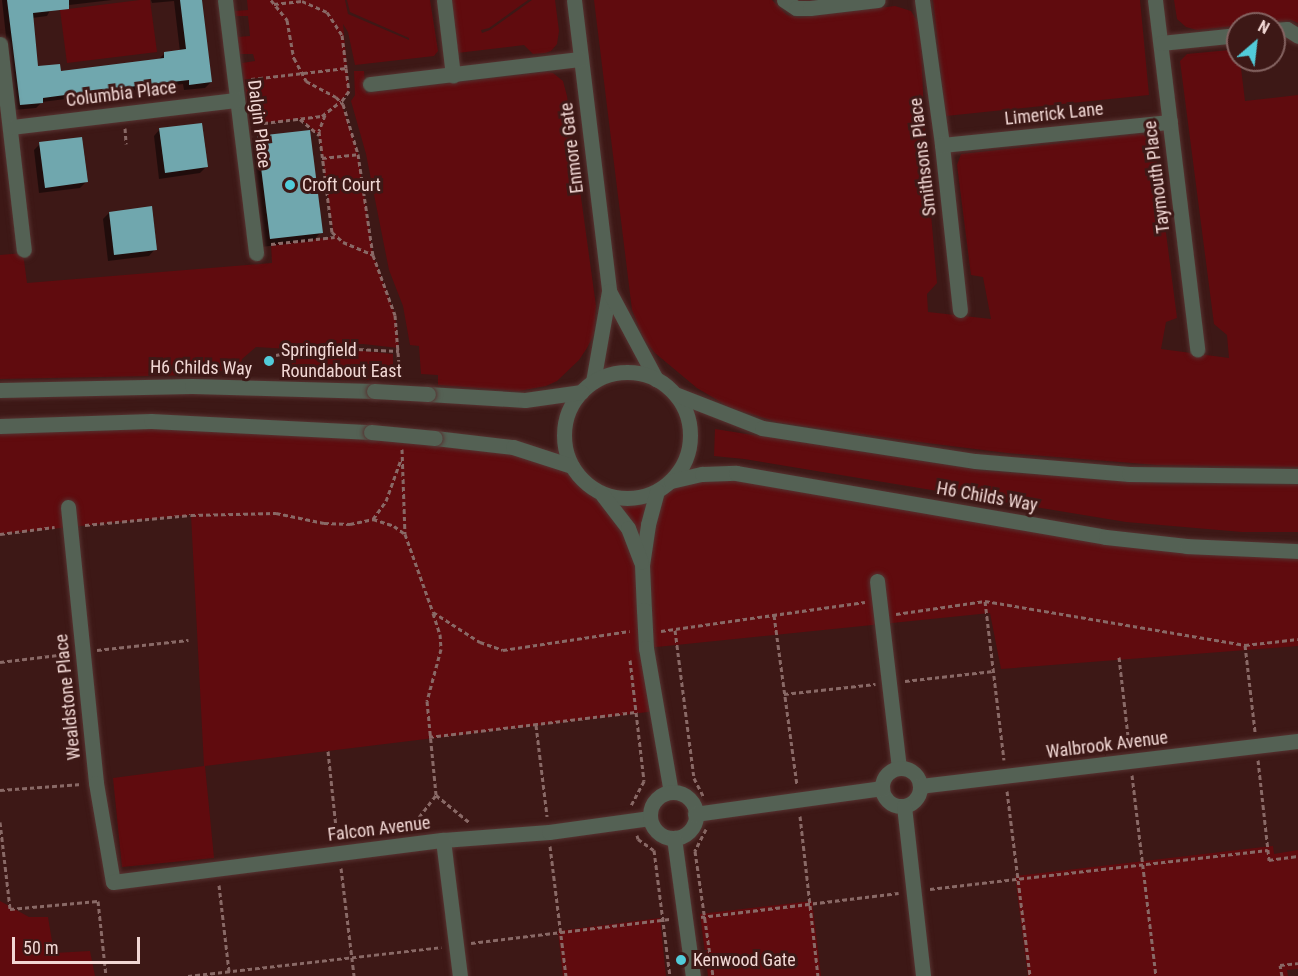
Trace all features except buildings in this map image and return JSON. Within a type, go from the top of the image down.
[{"type":"street","name":"Dalgin Place","points":[[225,0],[256,253]]},
{"type":"street","points":[[444,0],[453,75]]},
{"type":"street","name":"Enmore Gate","points":[[574,0],[609,291],[593,382]]},
{"type":"street","points":[[784,0],[796,8],[834,2],[878,0]]},
{"type":"street","name":"Smithsons Place","points":[[922,0],[942,145],[960,310]]},
{"type":"street","name":"Taymouth Place","points":[[1155,0],[1197,349]]},
{"type":"street","points":[[1161,43],[1226,36]]},
{"type":"street","points":[[0,44],[12,127],[24,250]]},
{"type":"street","points":[[370,84],[581,60]]},
{"type":"street","name":"Columbia Place","points":[[12,127],[236,100]]},
{"type":"street","name":"Limerick Lane","points":[[942,145],[1170,122]]},
{"type":"street","name":"Enmore Gate","points":[[609,291],[656,379]]},
{"type":"street","points":[[635,373],[656,379],[675,394],[685,410],[690,429],[686,457],[671,481],[657,491],[640,497],[620,498],[601,493],[584,482],[572,466],[565,448],[564,428],[570,409],[581,392],[593,382],[613,374],[635,373]]},
{"type":"street","name":"H6 Childs Way","points":[[0,390],[192,386],[374,391],[525,400],[581,392]]},
{"type":"street","name":"H6 Childs Way","points":[[675,394],[724,416],[762,428],[975,461],[1129,474],[1298,476]]},
{"type":"street","points":[[0,426],[152,421],[371,432],[513,447],[572,466]]},
{"type":"street","name":"H6 Childs Way","points":[[671,481],[702,474],[736,473],[1106,537],[1187,546],[1298,551]]},
{"type":"street","points":[[657,491],[648,525],[642,565],[646,648],[671,792]]},
{"type":"street","points":[[601,493],[628,528],[642,565]]},
{"type":"street","name":"Wealdstone Place","points":[[68,507],[96,783],[113,882]]},
{"type":"street","points":[[878,581],[899,768]]},
{"type":"street","name":"Walbrook Avenue","points":[[920,786],[1298,741]]},
{"type":"street","points":[[899,768],[915,774],[920,786],[914,801],[904,806],[892,804],[882,788],[886,775],[899,768]]},
{"type":"street","points":[[695,814],[882,788]]},
{"type":"street","points":[[671,792],[685,796],[690,801],[695,814],[695,821],[687,833],[674,838],[660,835],[650,818],[650,810],[658,798],[671,792]]},
{"type":"street","points":[[904,806],[911,891],[923,976]]},
{"type":"street","name":"Falcon Avenue","points":[[113,882],[443,840],[549,832],[650,818]]},
{"type":"street","points":[[674,838],[693,976]]},
{"type":"street","points":[[443,840],[460,976]]},
{"type":"path","points":[[271,0],[287,20],[294,57],[302,73],[310,84],[341,102],[358,154],[373,255],[395,315],[400,378]]},
{"type":"path","points":[[256,124],[325,115],[341,102],[349,91],[342,35],[327,12],[302,1],[274,4]]},
{"type":"path","points":[[234,81],[346,68]]},
{"type":"path","points":[[325,115],[319,135],[332,232],[335,237]]},
{"type":"path","points":[[300,119],[319,135]]},
{"type":"path","points":[[322,158],[358,154]]},
{"type":"path","points":[[271,244],[335,237],[373,255]]},
{"type":"path","points":[[276,355],[314,347],[399,351]]},
{"type":"path","points":[[402,444],[405,534]]},
{"type":"path","points":[[373,519],[386,501],[402,455]]},
{"type":"path","points":[[397,846],[436,795],[427,701],[441,649],[441,634],[433,612]]},
{"type":"path","points":[[1245,645],[1269,860],[1298,856]]},
{"type":"path","points":[[1119,657],[1156,976]]},
{"type":"path","points":[[429,737],[635,712]]},
{"type":"path","points":[[536,725],[566,976]]},
{"type":"path","points":[[0,790],[96,783]]},
{"type":"path","points":[[436,795],[486,835]]},
{"type":"path","points":[[0,822],[10,909],[98,901],[106,976]]},
{"type":"path","points":[[188,976],[1268,850]]},
{"type":"path","points":[[217,868],[229,971]]},
{"type":"path","points":[[1281,976],[1280,965],[1298,963]]},
{"type":"shaded area","points":[[150,0],[157,52],[67,63],[60,10]]},
{"type":"shaded area","points":[[247,0],[345,0],[348,14],[409,40],[409,38],[350,12],[347,0],[430,0],[438,51],[434,56],[355,65],[348,32],[343,24],[349,91],[341,102],[358,154],[373,255],[395,315],[399,348],[363,344],[314,344],[290,349],[256,347],[242,359],[240,367],[201,375],[0,379],[0,255],[23,253],[27,283],[272,263],[271,244],[334,237],[319,135],[300,119],[262,123],[259,100],[247,101],[242,63],[255,61],[253,54],[240,54],[238,37],[250,36],[248,16],[236,16],[235,11],[248,10]]},
{"type":"shaded area","points":[[451,0],[528,0],[489,28],[481,30],[482,33],[490,30],[532,0],[555,0],[559,31],[557,44],[551,51],[545,53],[533,54],[524,45],[457,53]]},
{"type":"shaded area","points":[[594,0],[772,0],[787,15],[799,18],[895,6],[911,11],[920,26],[926,157],[937,283],[927,294],[928,312],[991,319],[983,277],[971,275],[957,165],[961,154],[1141,134],[1147,136],[1155,148],[1177,318],[1166,322],[1161,349],[1229,358],[1227,335],[1214,324],[1180,61],[1187,54],[1226,50],[1226,72],[1241,72],[1245,101],[1298,95],[1298,467],[1157,465],[1007,453],[777,422],[729,407],[697,388],[655,353],[644,339],[632,310]]},
{"type":"shaded area","points":[[933,0],[1140,0],[1149,95],[946,116]]},
{"type":"shaded area","points":[[1174,0],[1298,0],[1298,23],[1286,21],[1286,12],[1226,12],[1226,27],[1197,30],[1186,27],[1177,19]]},
{"type":"shaded area","points":[[354,71],[364,71],[366,93],[547,72],[553,73],[563,81],[596,306],[594,334],[587,348],[579,360],[557,381],[546,386],[519,391],[438,385],[438,375],[421,374],[419,346],[410,345],[403,306],[389,270],[366,154],[351,101],[355,95]]},
{"type":"shaded area","points":[[364,351],[393,354],[393,372],[373,371],[373,380],[332,379],[291,371],[292,356]]},
{"type":"shaded area","points":[[151,421],[435,438],[572,466],[584,482],[601,493],[620,498],[640,497],[657,491],[671,481],[702,474],[1028,525],[1298,551],[1298,646],[1001,669],[990,613],[647,648],[656,711],[205,766],[214,858],[122,867],[113,778],[204,766],[191,515],[0,534],[0,426]]},
{"type":"shaded area","points":[[715,429],[984,471],[1164,484],[1298,485],[1298,532],[1242,532],[1126,522],[714,456]]},
{"type":"shaded area","points":[[1273,846],[1274,854],[1298,850],[1298,969],[1287,970],[1288,976],[1028,976],[1015,876]]},
{"type":"shaded area","points":[[0,901],[29,917],[48,917],[54,953],[90,951],[95,976],[0,976]]},
{"type":"shaded area","points":[[812,901],[821,976],[708,976],[700,914]]},
{"type":"shaded area","points":[[660,918],[666,976],[563,976],[558,931]]},
{"type":"place","name":"Croft Court","points":[[290,185]]},
{"type":"place","name":"Springfield Roundabout East","points":[[269,361]]},
{"type":"place","name":"Kenwood Gate","points":[[681,960]]}]
